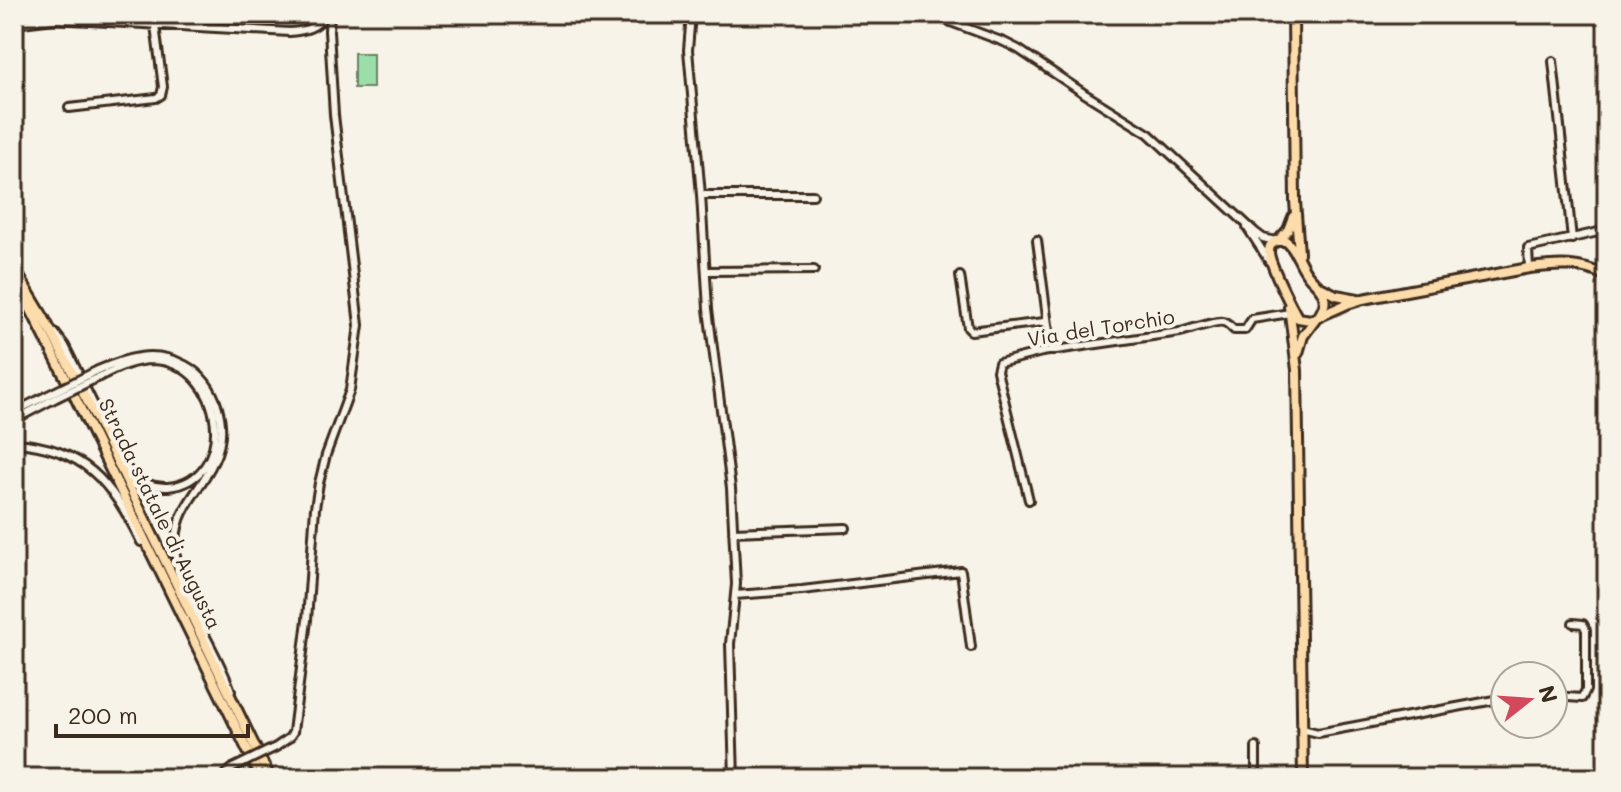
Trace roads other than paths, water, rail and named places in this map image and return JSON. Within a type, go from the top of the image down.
[{"type":"main road","points":[[1293,14],[1295,201],[1300,261]]},
{"type":"main road","points":[[1295,201],[1291,225],[1271,245],[1269,252],[1289,302],[1298,318],[1306,320],[1363,299],[1529,268],[1574,265],[1607,276]]},
{"type":"main road","points":[[1277,241],[1286,241],[1290,245],[1311,280],[1320,288],[1336,295],[1363,299]]},
{"type":"main road","name":"Strada statale di Augusta","points":[[14,268],[44,318],[100,426],[270,778]]},
{"type":"main road","name":"Strada statale di Augusta","points":[[14,282],[75,397],[261,778]]},
{"type":"main road","points":[[1297,370],[1301,341],[1318,317],[1325,299],[1320,288]]},
{"type":"main road","points":[[1289,302],[1297,370],[1303,778]]},
{"type":"street","points":[[221,778],[233,768],[284,743],[293,732],[319,483],[350,390],[359,325],[334,115],[328,14]]},
{"type":"street","points":[[305,31],[328,14]]},
{"type":"street","points":[[691,14],[688,50],[708,309],[731,488],[735,595],[730,644],[734,778]]},
{"type":"street","points":[[929,14],[1018,49],[1149,134],[1263,238],[1277,241]]},
{"type":"street","points":[[14,24],[54,19],[251,31],[329,31]]},
{"type":"street","points":[[69,108],[161,95],[163,87],[155,25]]},
{"type":"street","points":[[1553,61],[1572,239]]},
{"type":"street","points":[[701,195],[813,195]]},
{"type":"street","points":[[1243,220],[1274,268]]},
{"type":"street","points":[[1529,268],[1528,248],[1607,230]]},
{"type":"street","points":[[1037,240],[1053,351]]},
{"type":"street","points":[[707,271],[814,270]]},
{"type":"street","points":[[960,276],[971,331],[1044,322],[1048,325]]},
{"type":"street","name":"Via del Torchio","points":[[1029,500],[997,371],[999,363],[1053,351],[1180,332],[1216,322],[1225,323],[1234,330],[1245,330],[1252,319],[1290,313]]},
{"type":"street","points":[[44,318],[65,346],[129,471],[141,481],[156,487],[171,487],[187,481],[200,471],[209,458],[215,440],[216,420],[211,402],[201,386],[179,368],[154,360],[99,373]]},
{"type":"street","points":[[14,319],[17,353],[14,366]]},
{"type":"street","points":[[14,412],[55,395],[117,362],[139,356],[166,357],[194,370],[205,381],[216,400],[221,420],[220,441],[215,460],[188,500],[180,518],[175,539],[176,560],[182,586],[228,680],[240,717]]},
{"type":"street","points":[[14,420],[55,395]]},
{"type":"street","points":[[14,443],[57,450],[77,459],[97,474],[113,493],[136,532],[188,638],[213,678]]},
{"type":"street","points":[[733,532],[846,528]]},
{"type":"street","points":[[735,595],[961,571],[971,647]]},
{"type":"street","points":[[1569,697],[1582,698],[1586,690],[1586,630],[1583,624],[1573,623]]},
{"type":"street","points":[[1302,729],[1318,733],[1489,701]]},
{"type":"street","points":[[1256,747],[1256,778]]}]
